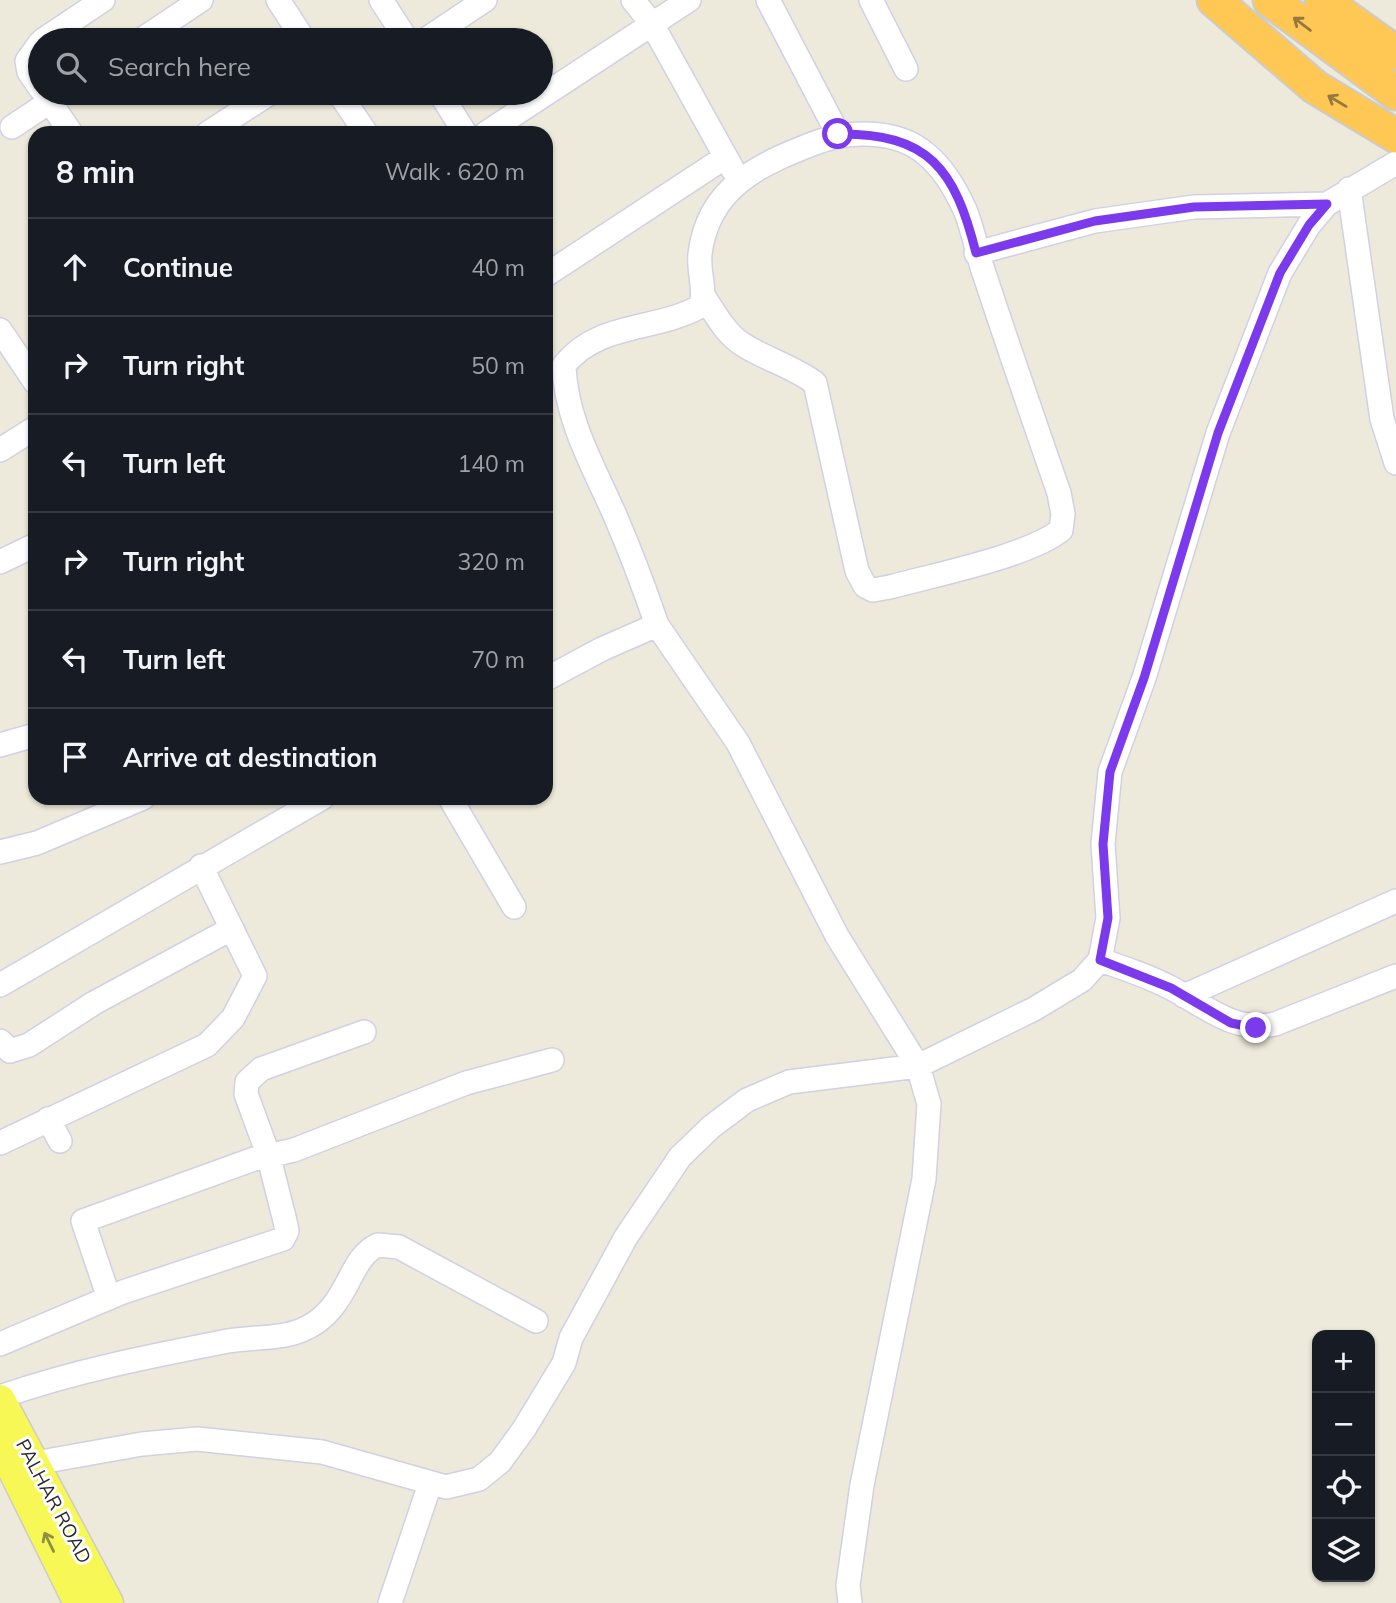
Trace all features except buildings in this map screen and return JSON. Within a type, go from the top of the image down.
[{"type":"highway","points":[[1214,0],[1315,87],[1396,136]]},
{"type":"highway","points":[[1270,0],[1396,93]]},
{"type":"highway","points":[[1322,0],[1396,53]]},
{"type":"highway","points":[[1353,0],[1396,28]]},
{"type":"main road","name":"PALHAR ROAD","points":[[0,1399],[16,1470],[79,1603]]},
{"type":"main road","name":"PALHAR ROAD","points":[[0,1443],[108,1603]]},
{"type":"street","points":[[62,28],[103,0]]},
{"type":"street","points":[[159,28],[201,0]]},
{"type":"street","points":[[278,0],[296,28]]},
{"type":"street","points":[[381,0],[399,28]]},
{"type":"street","points":[[443,28],[485,0]]},
{"type":"street","points":[[633,0],[652,24],[724,158],[740,178]]},
{"type":"street","points":[[553,89],[689,0]]},
{"type":"street","points":[[768,0],[838,134]]},
{"type":"street","points":[[872,0],[906,69]]},
{"type":"street","points":[[12,127],[37,105]]},
{"type":"street","points":[[55,105],[67,126]]},
{"type":"street","points":[[219,126],[251,105]]},
{"type":"street","points":[[347,105],[361,126]]},
{"type":"street","points":[[448,105],[461,126]]},
{"type":"street","points":[[497,126],[529,105]]},
{"type":"street","points":[[704,296],[725,328],[741,343],[799,371],[815,383],[857,571],[864,586],[873,590],[890,587],[1048,541],[1061,530],[1063,514],[1059,493],[976,253],[966,211],[945,174],[925,153],[904,141],[865,133],[838,134],[774,159],[740,178],[703,234],[700,258],[704,296],[701,306],[687,314],[610,334],[578,348],[564,365],[564,387],[577,430],[636,564],[657,625],[738,743],[837,936],[918,1066],[929,1104],[924,1179],[862,1485],[848,1585],[850,1603]]},
{"type":"street","points":[[553,270],[724,158]]},
{"type":"street","points":[[16,1470],[142,1444],[197,1439],[322,1452],[430,1484],[463,1485],[479,1479],[500,1462],[564,1363],[571,1338],[626,1237],[680,1157],[711,1127],[747,1100],[789,1082],[918,1066],[1034,1009],[1082,980],[1100,960],[1108,918],[1103,844],[1110,772],[1144,678],[1223,421],[1280,273],[1309,225],[1327,204],[1396,163]]},
{"type":"street","points":[[1349,189],[1382,419],[1396,463]]},
{"type":"street","points":[[976,253],[1107,219],[1194,207],[1327,204]]},
{"type":"street","points":[[0,330],[28,372]]},
{"type":"street","points":[[0,450],[28,432]]},
{"type":"street","points":[[0,562],[28,548]]},
{"type":"street","points":[[553,675],[602,649],[657,625]]},
{"type":"street","points":[[0,745],[28,738]]},
{"type":"street","points":[[0,852],[37,843],[127,805]]},
{"type":"street","points":[[0,985],[310,805]]},
{"type":"street","points":[[454,805],[514,908]]},
{"type":"street","points":[[0,1143],[207,1045],[233,1018],[256,976],[201,866]]},
{"type":"street","points":[[1184,996],[1396,901]]},
{"type":"street","points":[[0,1041],[10,1051],[29,1045],[94,1003],[231,929]]},
{"type":"street","points":[[1100,960],[1138,973],[1231,1023],[1256,1028],[1275,1024],[1396,975]]},
{"type":"street","points":[[0,1344],[165,1276],[283,1239],[287,1231],[268,1154],[246,1094],[247,1082],[261,1069],[364,1032]]},
{"type":"street","points":[[109,1298],[83,1221],[268,1154],[294,1150],[466,1083],[552,1060]]},
{"type":"street","points":[[48,1119],[60,1141]]},
{"type":"street","points":[[0,1399],[75,1372],[230,1341],[301,1331],[328,1315],[342,1296],[361,1258],[378,1245],[387,1244],[410,1253],[536,1321]]},
{"type":"street","points":[[390,1603],[430,1484]]},
{"type":"route","points":[[838,134],[865,133],[904,141],[925,153],[945,174],[966,211],[976,253],[1095,221],[1194,207],[1327,204],[1309,225],[1280,273],[1218,433],[1144,678],[1110,772],[1103,844],[1108,918],[1100,960],[1171,988],[1231,1023],[1256,1028]]}]
